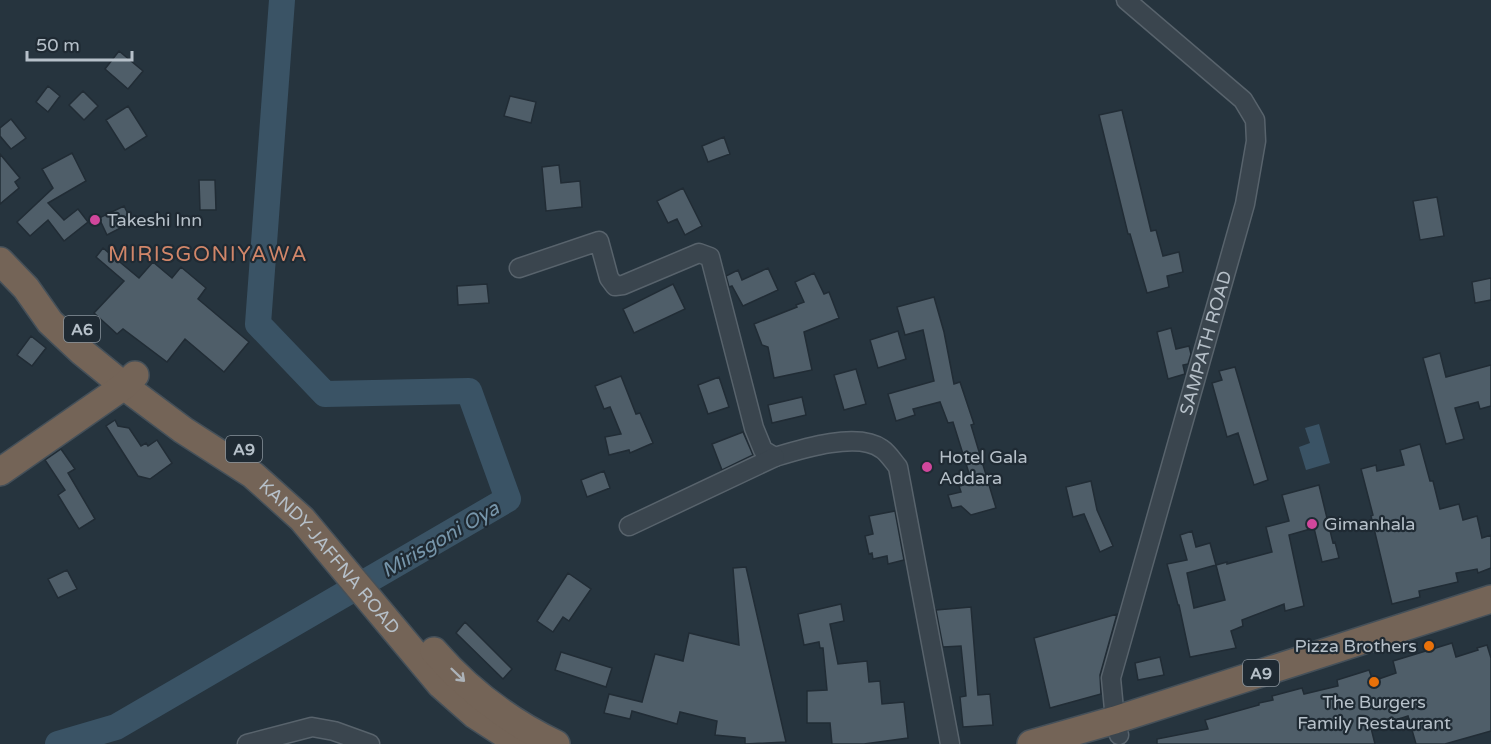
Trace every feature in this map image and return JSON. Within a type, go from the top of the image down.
[{"type":"highway","name":"A6","points":[[0,261],[26,288],[50,322],[130,380]]},
{"type":"highway","points":[[0,472],[130,380]]},
{"type":"highway","name":"KANDY-JAFFNA ROAD","points":[[130,380],[183,430],[253,475],[333,544],[412,638],[434,677],[456,699],[498,731],[520,744]]},
{"type":"highway","name":"A9","points":[[1030,744],[1117,728],[1390,640],[1491,599]]},
{"type":"highway","name":"A9","points":[[1390,640],[1491,617]]},
{"type":"highway","name":"KANDY-JAFFNA ROAD","points":[[412,638],[454,671],[489,703],[525,728],[556,744]]},
{"type":"highway","name":"A9","points":[[1085,744],[1117,728]]},
{"type":"street","name":"SAMPATH ROAD","points":[[1117,728],[1111,678],[1245,204],[1256,141],[1255,120],[1243,100],[1126,0]]},
{"type":"street","points":[[519,268],[599,241],[609,278],[615,286],[623,285],[699,253],[710,257],[754,428],[764,450],[776,457]]},
{"type":"street","points":[[629,526],[776,457],[817,444],[865,442],[882,449],[898,467],[950,744]]},
{"type":"street","points":[[247,744],[334,731],[370,744]]},
{"type":"water","points":[[1319,424],[1330,463],[1306,470],[1299,447],[1310,443],[1305,428]]},
{"type":"building","points":[[119,51],[143,71],[128,89],[105,69]]},
{"type":"building","points":[[48,86],[60,96],[48,112],[36,102]]},
{"type":"building","points":[[83,91],[98,106],[84,120],[69,105]]},
{"type":"building","points":[[510,96],[536,102],[531,123],[504,116]]},
{"type":"building","points":[[128,106],[147,136],[125,150],[106,120]]},
{"type":"building","points":[[1122,110],[1151,231],[1156,230],[1163,256],[1179,252],[1183,272],[1167,276],[1169,287],[1147,293],[1130,234],[1128,234],[1099,115]]},
{"type":"building","points":[[11,119],[26,138],[11,149],[0,136],[0,128]]},
{"type":"building","points":[[724,137],[730,154],[708,162],[702,146]]},
{"type":"building","points":[[72,153],[86,181],[48,203],[64,220],[78,209],[88,222],[64,241],[48,220],[30,236],[17,222],[53,188],[42,169]]},
{"type":"building","points":[[0,154],[20,178],[15,182],[19,188],[0,204]]},
{"type":"building","points":[[559,165],[561,183],[580,181],[582,207],[546,211],[542,167]]},
{"type":"building","points":[[199,180],[215,180],[216,210],[200,210]]},
{"type":"building","points":[[683,188],[702,226],[685,235],[677,219],[668,223],[657,201]]},
{"type":"building","points":[[1437,197],[1444,236],[1420,240],[1413,201]]},
{"type":"building","points":[[124,206],[132,222],[107,235],[99,218]]},
{"type":"building","points":[[103,248],[139,278],[153,262],[172,278],[181,267],[206,288],[198,299],[249,342],[224,372],[185,339],[167,362],[123,329],[117,334],[94,313],[124,281],[96,257]]},
{"type":"building","points":[[768,268],[778,290],[743,306],[732,286],[729,287],[726,276],[738,270],[742,280]]},
{"type":"building","points":[[814,273],[824,294],[829,292],[839,318],[804,332],[812,370],[774,378],[768,347],[762,345],[754,324],[804,302],[795,282]]},
{"type":"building","points":[[1491,278],[1491,300],[1475,303],[1472,282]]},
{"type":"building","points":[[487,284],[489,303],[458,305],[457,286]]},
{"type":"building","points":[[673,284],[685,309],[634,333],[623,309]]},
{"type":"building","points":[[934,297],[944,332],[954,384],[960,382],[974,424],[971,425],[996,508],[971,515],[961,506],[952,508],[948,495],[961,492],[959,486],[972,483],[953,422],[948,423],[940,402],[913,409],[915,415],[896,421],[888,394],[934,381],[923,330],[905,335],[897,307]]},
{"type":"building","points":[[1171,328],[1176,349],[1189,346],[1191,354],[1188,364],[1183,365],[1185,374],[1168,379],[1157,332]]},
{"type":"building","points":[[898,331],[906,359],[878,368],[870,340]]},
{"type":"building","points":[[31,336],[46,348],[32,366],[17,355]]},
{"type":"building","points":[[1440,353],[1446,377],[1491,365],[1491,406],[1480,409],[1478,402],[1455,408],[1464,439],[1446,444],[1423,358]]},
{"type":"building","points":[[1235,367],[1268,480],[1254,485],[1238,433],[1227,437],[1212,383],[1222,380],[1219,371]]},
{"type":"building","points":[[856,369],[866,404],[844,410],[834,375]]},
{"type":"building","points":[[621,376],[636,414],[640,413],[653,443],[630,453],[629,450],[609,455],[605,437],[621,434],[610,407],[604,409],[595,386]]},
{"type":"building","points":[[719,377],[729,407],[708,414],[698,385]]},
{"type":"building","points":[[802,397],[806,415],[772,423],[768,405]]},
{"type":"building","points":[[115,420],[118,426],[129,428],[141,446],[146,443],[148,446],[157,440],[172,463],[150,479],[138,476],[106,426]]},
{"type":"building","points":[[743,432],[753,455],[722,470],[712,444]]},
{"type":"building","points":[[1420,444],[1440,509],[1459,504],[1463,520],[1477,516],[1482,538],[1491,535],[1491,568],[1478,573],[1477,569],[1456,573],[1458,582],[1419,591],[1420,597],[1392,604],[1361,469],[1376,465],[1377,471],[1404,465],[1400,450]]},
{"type":"building","points":[[61,449],[75,469],[68,473],[95,519],[79,529],[58,495],[65,490],[45,460]]},
{"type":"building","points":[[604,471],[610,488],[587,497],[581,480]]},
{"type":"building","points":[[1091,481],[1097,510],[1113,546],[1100,552],[1084,514],[1073,517],[1066,487]]},
{"type":"building","points":[[1319,485],[1333,543],[1335,542],[1339,558],[1322,562],[1314,528],[1289,535],[1304,606],[1285,611],[1284,604],[1242,620],[1243,626],[1231,631],[1236,648],[1190,657],[1179,605],[1167,564],[1187,560],[1180,535],[1192,531],[1196,547],[1210,543],[1216,565],[1272,552],[1266,527],[1289,521],[1282,495]],"holes":[[[1216,565],[1225,600],[1194,608],[1187,573]]]},
{"type":"building","points":[[895,511],[904,560],[888,564],[887,556],[873,559],[872,553],[869,554],[865,536],[873,534],[869,516]]},
{"type":"building","points":[[746,567],[786,742],[745,744],[745,738],[715,735],[717,721],[680,712],[677,724],[632,711],[630,719],[604,713],[609,694],[642,702],[655,654],[683,661],[689,633],[739,645],[733,568]]},
{"type":"building","points":[[67,570],[77,589],[58,598],[48,579]]},
{"type":"building","points":[[568,573],[591,589],[569,621],[563,617],[553,632],[537,621]]},
{"type":"building","points":[[841,604],[844,621],[830,624],[838,664],[867,661],[869,682],[880,681],[882,704],[904,702],[908,738],[864,744],[832,744],[830,723],[807,723],[807,691],[827,690],[823,648],[820,648],[819,642],[804,645],[798,614]]},
{"type":"building","points":[[971,607],[978,695],[990,694],[993,725],[963,727],[960,697],[966,696],[961,646],[943,647],[936,610]]},
{"type":"building","points":[[1117,614],[1100,675],[1101,694],[1050,708],[1034,638]]},
{"type":"building","points":[[465,622],[512,669],[503,679],[456,633]]},
{"type":"building","points":[[1452,643],[1456,657],[1487,645],[1491,658],[1491,731],[1445,744],[1416,744],[1408,716],[1371,728],[1375,744],[1157,744],[1157,739],[1208,729],[1205,720],[1273,700],[1272,696],[1302,688],[1304,694],[1338,686],[1337,680],[1369,670],[1373,681],[1396,673],[1393,661]]},
{"type":"building","points":[[561,652],[612,668],[606,687],[555,670]]},
{"type":"building","points":[[1160,657],[1164,675],[1138,680],[1135,663]]},
{"type":"waterway","name":"Mirisgoni Oya","points":[[58,744],[116,727],[508,499],[469,391],[325,394],[258,324],[282,0]]},
{"type":"place","name":"Takeshi Inn","points":[[95,220]]},
{"type":"place","name":"Hotel Gala Addara","points":[[927,467]]},
{"type":"place","name":"Gimanhala","points":[[1312,524]]},
{"type":"place","name":"Pizza Brothers","points":[[1429,646]]},
{"type":"place","name":"The Burgers Family Restaurant","points":[[1374,682]]},
{"type":"district","name":"MIRISGONIYAWA","points":[[208,254]]}]
